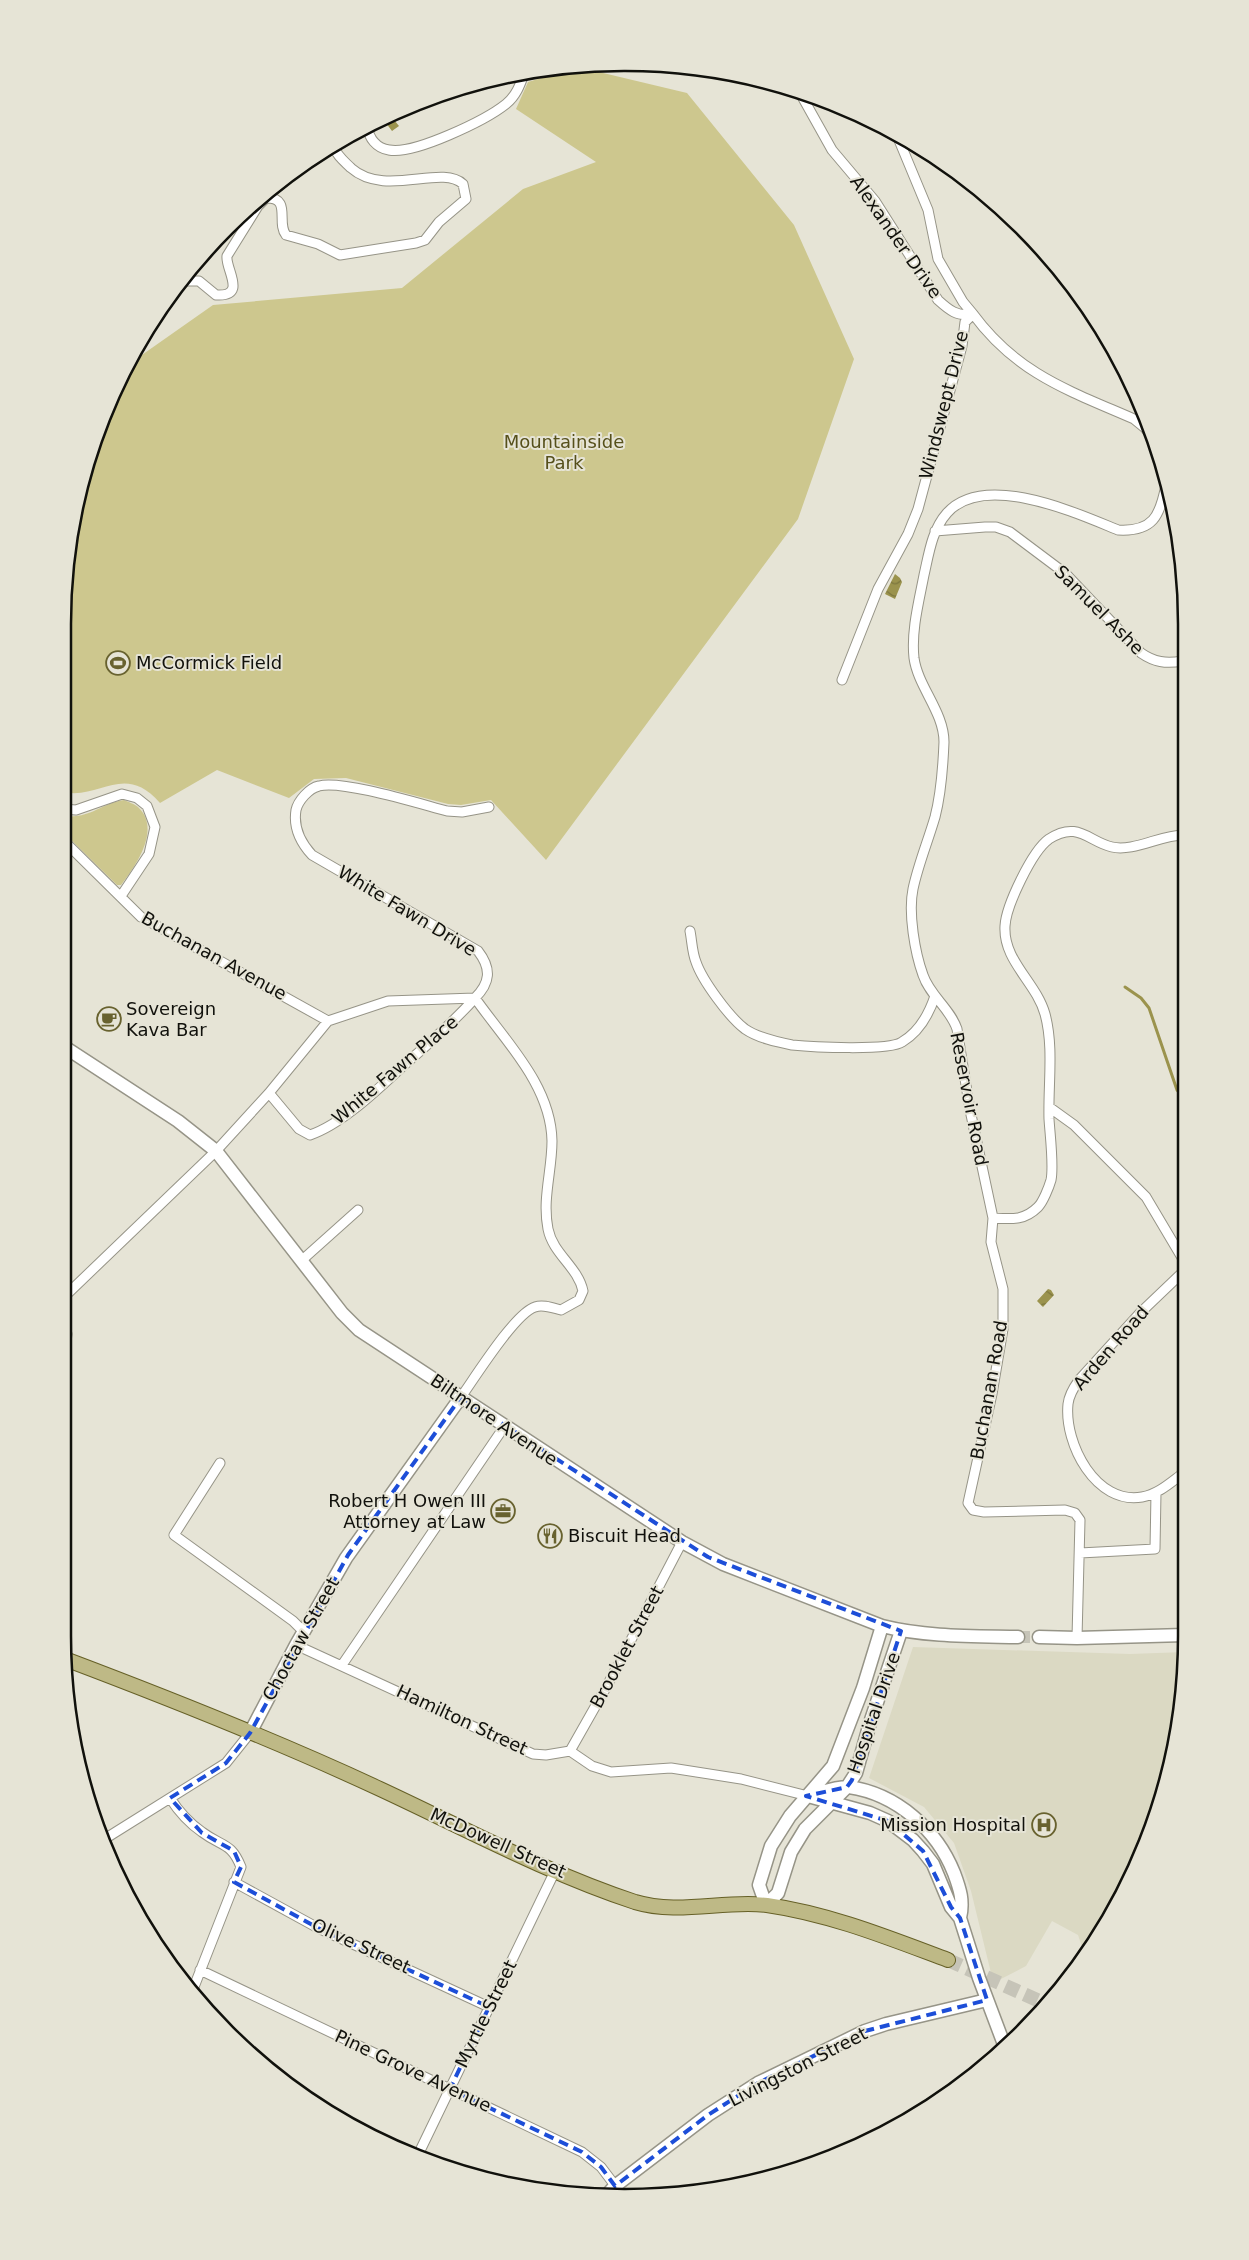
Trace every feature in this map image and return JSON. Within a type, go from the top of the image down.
[{"type":"main road","name":"McDowell Street","points":[[72,1662],[178,1702],[377,1788],[555,1871],[638,1902],[669,1907],[766,1905],[827,1917],[948,1960]]},
{"type":"street","points":[[370,133],[374,143],[389,150],[401,150],[427,143],[492,114],[508,103],[517,91],[521,81]]},
{"type":"street","name":"Alexander Drive","points":[[805,102],[832,150],[875,201],[938,300],[950,310],[962,316],[973,314]]},
{"type":"street","name":"Windswept Drive","points":[[842,680],[878,589],[908,534],[918,509],[962,346],[965,322],[973,314],[963,302],[938,259],[928,210],[901,145]]},
{"type":"street","points":[[273,199],[281,203],[282,228],[286,235],[318,244],[332,253],[340,255],[421,242],[433,232],[439,222],[466,199],[463,184],[452,177],[394,182],[368,178],[355,172],[341,159],[337,152]]},
{"type":"street","points":[[192,281],[199,281],[216,295],[222,295],[231,290],[234,282],[226,262],[227,256],[251,217]]},
{"type":"street","points":[[973,314],[1000,345],[1033,372],[1070,393],[1134,419],[1140,424]]},
{"type":"street","name":"Reservoir Road","points":[[993,1218],[970,1110],[957,1029],[948,1010],[935,996],[923,976],[913,933],[912,891],[935,816],[944,740],[941,724],[918,675],[914,658],[914,641],[919,604],[930,547],[935,531],[954,506],[963,501],[987,494],[1049,504],[1118,530],[1130,531],[1140,529],[1157,516],[1163,497]]},
{"type":"street","name":"Samuel Ashe","points":[[935,531],[996,527],[1010,532],[1066,574],[1141,653],[1149,659],[1165,663],[1178,661]]},
{"type":"street","name":"White Fawn Drive","points":[[475,998],[485,988],[488,979],[485,960],[478,951],[312,855],[301,844],[295,816],[297,805],[302,798],[318,786],[345,786],[447,811],[462,812],[489,807]]},
{"type":"street","points":[[71,810],[122,794],[137,798],[147,806],[155,827],[149,854],[121,896]]},
{"type":"street","points":[[993,1218],[1020,1219],[1039,1206],[1051,1180],[1050,1048],[1045,1014],[1037,992],[1013,961],[1005,927],[1008,910],[1033,858],[1048,840],[1067,832],[1087,834],[1113,847],[1147,844],[1170,835],[1178,835]]},
{"type":"street","name":"Buchanan Avenue","points":[[71,848],[141,917],[328,1021]]},
{"type":"street","points":[[690,931],[696,962],[705,980],[746,1029],[764,1038],[802,1045],[880,1047],[902,1043],[929,1014],[935,996]]},
{"type":"street","points":[[71,1290],[216,1151],[269,1093],[328,1021],[388,1001],[475,998],[541,1093],[548,1115],[552,1139],[546,1210],[548,1228],[555,1248],[576,1273],[583,1291],[578,1300],[561,1310],[541,1305],[526,1312],[507,1333],[461,1398]]},
{"type":"street","name":"White Fawn Place","points":[[269,1093],[299,1129],[310,1135],[323,1131],[373,1093],[459,1017],[475,998]]},
{"type":"street","name":"Biltmore Avenue","points":[[71,1051],[178,1121],[216,1151],[342,1314],[359,1330],[504,1427],[682,1542],[723,1564],[882,1626],[901,1631],[951,1636],[1018,1638]]},
{"type":"street","points":[[1049,1107],[1074,1125],[1146,1197],[1178,1251]]},
{"type":"street","points":[[301,1261],[358,1210]]},
{"type":"street","name":"Buchanan Road","points":[[993,1218],[991,1242],[1003,1289],[1003,1330],[992,1394],[968,1503],[973,1510],[984,1512],[1065,1510],[1075,1513],[1080,1520],[1080,1553]]},
{"type":"street","name":"Arden Road","points":[[1178,1277],[1140,1313],[1080,1380],[1072,1391],[1068,1403],[1068,1419],[1076,1450],[1085,1466],[1112,1493],[1126,1497],[1140,1497],[1156,1493],[1178,1477]]},
{"type":"street","name":"Choctaw Street","points":[[109,1836],[226,1763],[250,1733],[303,1631],[348,1554],[461,1398]]},
{"type":"street","points":[[342,1665],[504,1427]]},
{"type":"street","points":[[220,1463],[174,1535],[190,1549],[293,1621],[303,1631]]},
{"type":"street","points":[[1077,1638],[1080,1553],[1155,1549],[1156,1493]]},
{"type":"street","name":"Brooklet Street","points":[[570,1750],[608,1684],[682,1542]]},
{"type":"street","name":"Hospital Drive","points":[[882,1626],[863,1688],[833,1766],[790,1816],[771,1846],[759,1885],[766,1905],[778,1893],[786,1865],[799,1837],[810,1823],[847,1787],[856,1773],[870,1723],[901,1631]]},
{"type":"street","points":[[1039,1637],[1178,1635]]},
{"type":"street","name":"Hamilton Street","points":[[296,1645],[534,1754],[546,1755],[570,1750]]},
{"type":"street","points":[[570,1750],[592,1766],[611,1772],[670,1768],[741,1779],[870,1813],[888,1821],[913,1840],[933,1864],[951,1908],[960,1918],[1002,2039]]},
{"type":"street","points":[[808,1796],[847,1787],[868,1793],[898,1806],[912,1815],[938,1841],[947,1854],[959,1886],[963,1905],[960,1918]]},
{"type":"street","points":[[170,1798],[183,1816],[202,1833],[234,1851],[240,1867],[195,1983]]},
{"type":"street","name":"Myrtle Street","points":[[421,2150],[555,1871]]},
{"type":"street","name":"Olive Street","points":[[234,1882],[318,1928],[488,2007]]},
{"type":"street","name":"Pine Grove Avenue","points":[[200,1970],[582,2152],[601,2167],[617,2189]]},
{"type":"street","name":"Livingston Street","points":[[622,2189],[726,2103],[758,2083],[840,2042],[886,2024],[987,2000]]},
{"type":"highlighted area","points":[[461,1397],[708,1557],[901,1631],[852,1780],[847,1787],[806,1796],[888,1821],[923,1851],[951,1907],[960,1918],[987,2000],[865,2031],[758,2083],[708,2115],[615,2186],[601,2167],[582,2152],[450,2089],[489,2007],[318,1928],[234,1882],[241,1867],[234,1851],[202,1833],[170,1798],[226,1763],[250,1733],[348,1555]]},
{"type":"shaded area","name":"Mission Hospital","points":[[913,1647],[1130,1654],[1178,1652],[1173,1708],[1167,1743],[1159,1779],[1148,1813],[1136,1847],[1121,1880],[1082,1947],[1078,1935],[1052,1921],[1026,1966],[1001,1979],[991,1973],[971,1891],[954,1843],[924,1807],[869,1778]]},
{"type":"green space","name":"Mountainside Park","points":[[598,72],[687,93],[794,225],[854,359],[798,519],[546,860],[491,800],[461,805],[448,804],[346,778],[314,779],[289,798],[217,770],[160,803],[147,791],[135,785],[112,785],[89,791],[71,793],[71,624],[76,552],[90,481],[101,447],[113,413],[141,356],[213,305],[402,288],[523,189],[596,162],[516,109],[528,82],[552,76]]},
{"type":"green space","points":[[124,800],[137,806],[145,816],[147,826],[144,848],[121,885],[117,885],[71,840],[71,816],[88,813]]},
{"type":"water","points":[[395,121],[399,126],[392,131],[387,125]]},
{"type":"water","points":[[895,574],[902,582],[895,599],[885,594]]},
{"type":"water","points":[[1048,1289],[1054,1295],[1043,1307],[1037,1301]]},
{"type":"waterway","points":[[1125,987],[1141,998],[1149,1008],[1178,1091]]},
{"type":"tunnel","points":[[1018,1637],[1039,1637]]},
{"type":"tunnel","points":[[948,1960],[1039,2001]]},
{"type":"place","name":"McCormick Field","points":[[118,663]]},
{"type":"place","name":"Sovereign Kava Bar","points":[[109,1019]]},
{"type":"place","name":"Robert H Owen III Attorney at Law","points":[[503,1511]]},
{"type":"place","name":"Biscuit Head","points":[[550,1536]]},
{"type":"place","name":"Mission Hospital","points":[[1044,1825]]}]
